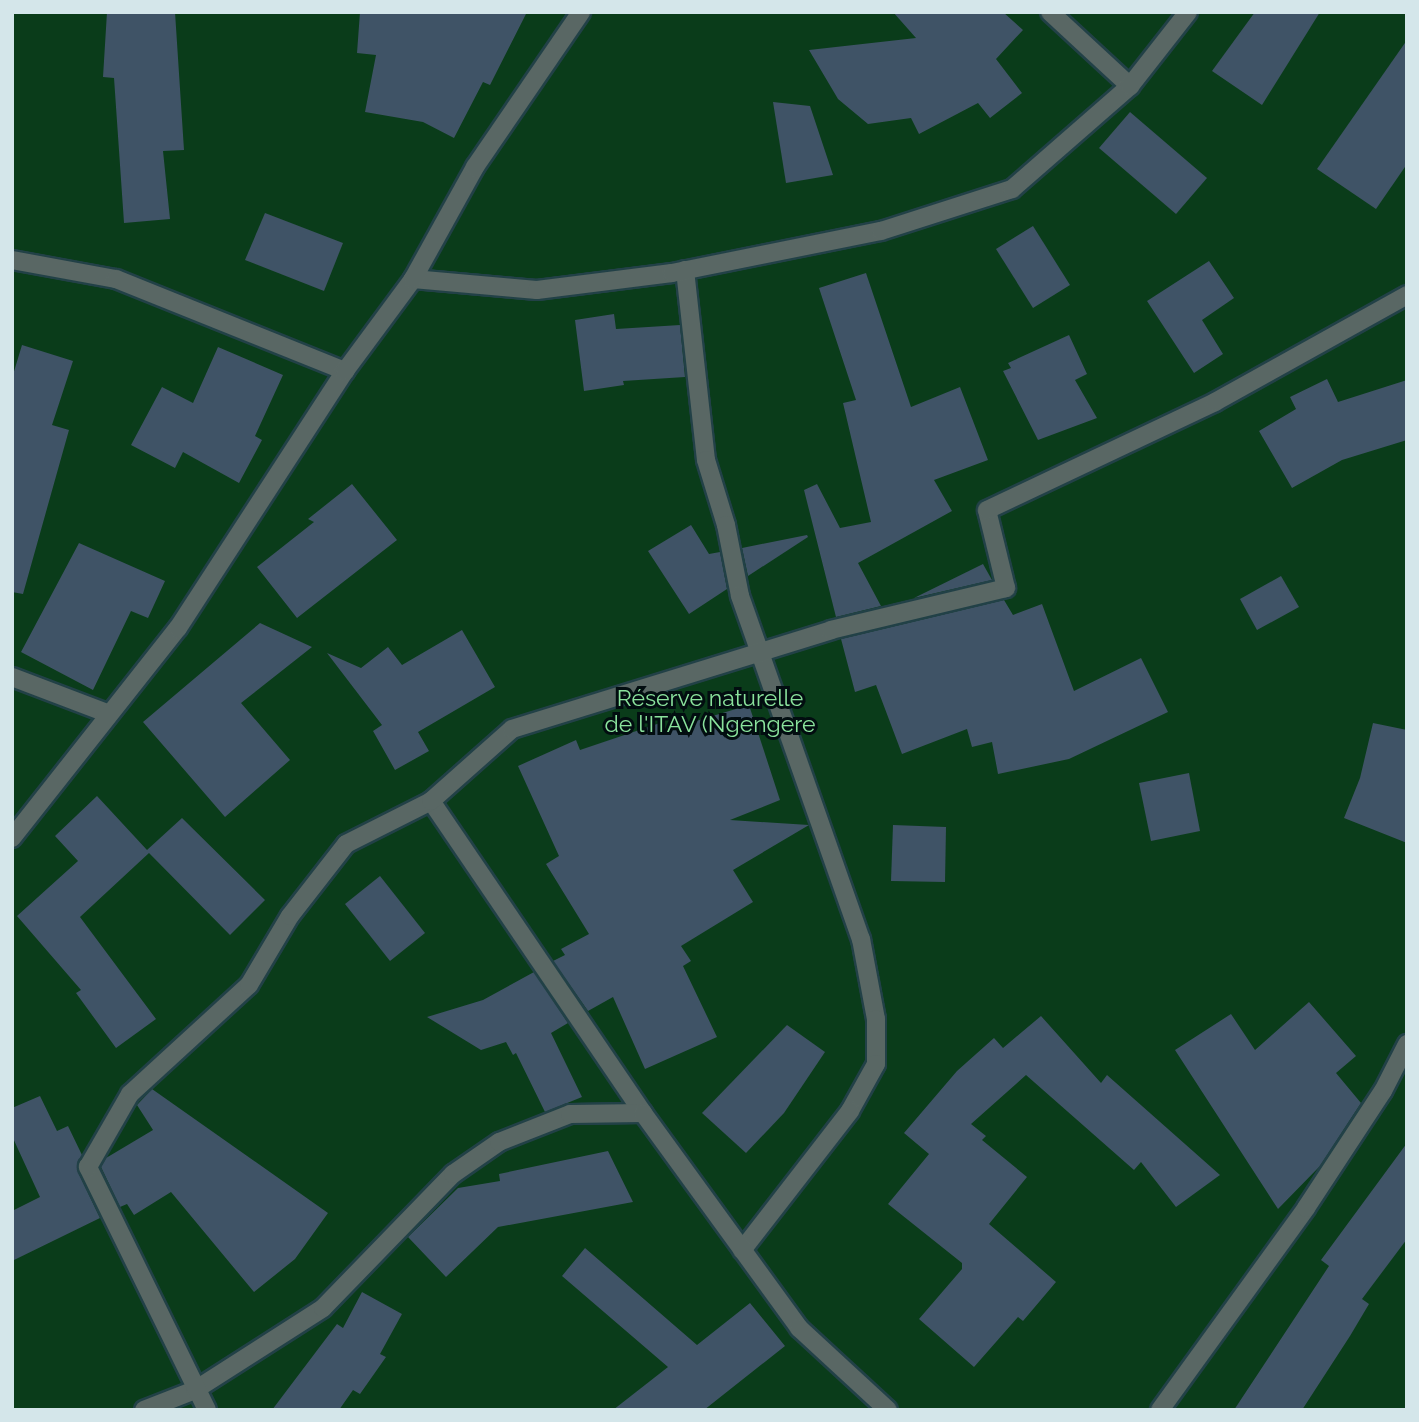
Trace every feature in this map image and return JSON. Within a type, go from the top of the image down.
[{"type":"street","points":[[12,838],[107,713],[177,628],[345,371],[413,279],[475,167],[581,12]]},
{"type":"street","points":[[1050,12],[1130,86]]},
{"type":"street","points":[[413,279],[537,290],[685,270],[881,231],[1012,189],[1130,86],[1188,12]]},
{"type":"street","points":[[12,260],[116,279],[345,371]]},
{"type":"street","points":[[685,270],[706,460],[726,524],[740,596],[861,939],[876,1018],[876,1065],[850,1111],[742,1250]]},
{"type":"street","points":[[207,1410],[88,1167],[130,1094],[249,985],[290,916],[346,844],[431,801],[512,729],[760,651],[1006,588],[987,510],[1215,402],[1407,295]]},
{"type":"street","points":[[12,677],[107,713]]},
{"type":"street","points":[[431,801],[643,1114],[799,1328],[888,1410]]},
{"type":"street","points":[[1160,1410],[1306,1208],[1383,1091],[1407,1044]]},
{"type":"street","points":[[144,1410],[195,1390],[323,1308],[453,1174],[499,1142],[570,1114],[643,1114]]},
{"type":"green space","name":"Réserve naturelle de l'ITAV (Ngengere","points":[[12,12],[1407,12],[1407,1410],[12,1410]]},
{"type":"building","points":[[107,12],[175,12],[184,150],[163,151],[170,219],[124,223],[114,78],[103,77]]},
{"type":"building","points":[[360,12],[527,12],[490,85],[483,82],[454,138],[423,122],[365,112],[376,55],[357,53]]},
{"type":"building","points":[[893,12],[1003,12],[1023,30],[996,59],[1022,93],[990,118],[978,103],[919,134],[911,118],[868,124],[838,99],[809,50],[916,38]]},
{"type":"building","points":[[1255,12],[1320,12],[1262,105],[1212,71]]},
{"type":"building","points":[[1407,40],[1407,164],[1376,209],[1317,169]]},
{"type":"building","points":[[773,102],[810,106],[833,175],[786,183]]},
{"type":"building","points":[[1130,112],[1207,178],[1176,214],[1099,148]]},
{"type":"building","points":[[265,213],[343,243],[324,291],[245,260]]},
{"type":"building","points":[[1033,226],[1070,285],[1033,308],[996,249]]},
{"type":"building","points":[[1209,261],[1234,298],[1202,320],[1223,354],[1194,373],[1147,301]]},
{"type":"building","points":[[866,273],[911,407],[960,387],[988,460],[934,480],[952,511],[858,563],[881,606],[836,617],[804,490],[817,484],[840,528],[871,522],[843,403],[856,400],[819,288]]},
{"type":"building","points":[[614,314],[616,329],[680,325],[685,377],[623,381],[624,385],[584,391],[575,320]]},
{"type":"building","points":[[1069,335],[1087,374],[1075,380],[1097,418],[1038,440],[1003,371],[1011,368],[1008,363]]},
{"type":"building","points":[[22,345],[73,361],[52,425],[69,430],[23,594],[12,592],[12,378]]},
{"type":"building","points":[[218,347],[283,375],[255,436],[262,440],[239,483],[183,452],[175,468],[131,445],[162,387],[193,403]]},
{"type":"building","points":[[1327,379],[1338,402],[1407,380],[1407,440],[1342,460],[1292,488],[1259,431],[1296,409],[1290,397]]},
{"type":"building","points":[[352,484],[397,540],[297,618],[257,567],[314,522],[308,519]]},
{"type":"building","points":[[691,525],[709,554],[720,552],[727,589],[689,614],[648,551]]},
{"type":"building","points":[[807,535],[808,537],[748,576],[742,548]]},
{"type":"building","points":[[79,543],[165,581],[148,618],[131,611],[93,690],[21,652]]},
{"type":"building","points":[[983,564],[992,580],[914,598]]},
{"type":"building","points":[[1281,576],[1299,607],[1257,630],[1240,599]]},
{"type":"building","points":[[1004,600],[1013,615],[1042,604],[1074,691],[1141,658],[1168,712],[1069,759],[998,774],[992,742],[972,747],[967,729],[902,754],[876,685],[855,692],[841,639]]},
{"type":"building","points":[[260,623],[312,647],[241,703],[290,760],[225,817],[143,722]]},
{"type":"building","points":[[462,630],[495,687],[418,732],[429,751],[395,770],[373,731],[382,725],[327,653],[361,668],[388,647],[402,665]]},
{"type":"building","points":[[749,705],[780,800],[730,820],[809,825],[733,870],[753,902],[681,946],[691,961],[683,966],[717,1037],[645,1069],[613,997],[588,1011],[553,961],[565,955],[561,949],[589,934],[546,864],[559,856],[518,766],[576,740],[580,750],[660,723],[663,731]]},
{"type":"building","points":[[1373,723],[1407,730],[1407,843],[1344,818],[1360,778]]},
{"type":"building","points":[[1189,773],[1200,831],[1151,841],[1139,783]]},
{"type":"building","points":[[97,796],[147,850],[182,818],[265,900],[230,935],[149,853],[80,917],[156,1019],[116,1048],[76,993],[81,990],[17,916],[78,861],[55,836]]},
{"type":"building","points":[[893,825],[946,827],[945,882],[891,881]]},
{"type":"building","points":[[380,876],[425,933],[390,961],[345,904]]},
{"type":"building","points":[[534,972],[568,1023],[551,1033],[582,1097],[545,1112],[516,1053],[513,1055],[506,1042],[481,1050],[427,1017],[483,1000]]},
{"type":"building","points":[[1309,1002],[1356,1056],[1336,1073],[1361,1103],[1320,1166],[1278,1209],[1175,1050],[1231,1014],[1255,1050]]},
{"type":"building","points":[[1041,1016],[1101,1083],[1107,1075],[1220,1175],[1176,1207],[1141,1162],[1134,1170],[1026,1075],[971,1124],[986,1136],[982,1140],[1027,1177],[989,1224],[1056,1282],[1023,1321],[1018,1317],[974,1367],[919,1319],[962,1269],[962,1263],[888,1204],[929,1154],[904,1133],[957,1071],[994,1038],[1003,1048]]},
{"type":"building","points":[[787,1025],[825,1052],[784,1113],[746,1153],[702,1113]]},
{"type":"building","points":[[152,1089],[328,1213],[295,1259],[254,1292],[171,1192],[134,1215],[127,1204],[120,1207],[101,1167],[106,1158],[153,1130],[137,1105]]},
{"type":"building","points":[[40,1096],[57,1131],[68,1126],[82,1155],[78,1172],[100,1218],[12,1261],[12,1211],[40,1197],[12,1136],[12,1108]]},
{"type":"building","points":[[1407,1143],[1407,1239],[1362,1299],[1369,1304],[1350,1336],[1302,1410],[1234,1410],[1329,1266],[1321,1260]]},
{"type":"building","points":[[608,1151],[633,1202],[498,1227],[446,1277],[408,1237],[458,1188],[500,1181],[499,1174]]},
{"type":"building","points":[[585,1248],[697,1345],[750,1303],[785,1346],[704,1410],[613,1410],[668,1367],[562,1276]]},
{"type":"building","points":[[362,1292],[402,1314],[380,1354],[386,1357],[360,1394],[353,1390],[339,1410],[272,1410],[337,1324],[343,1328]]}]
